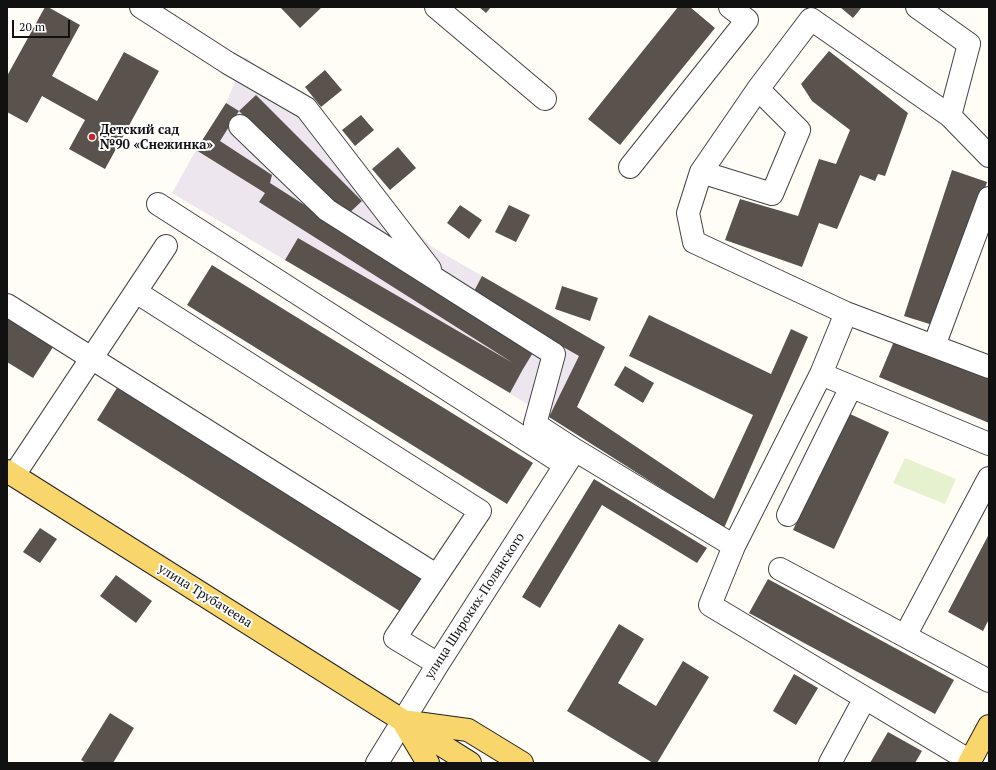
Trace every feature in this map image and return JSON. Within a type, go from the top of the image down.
[{"type":"main road","name":"улица Трубачеева","points":[[10,473],[470,763]]},
{"type":"main road","name":"улица Трубачеева","points":[[402,721],[428,763]]},
{"type":"main road","name":"улица Трубачеева","points":[[402,721],[468,730],[522,763]]},
{"type":"main road","points":[[969,762],[989,726]]},
{"type":"street","points":[[141,7],[228,63],[306,108],[440,282]]},
{"type":"street","points":[[436,7],[545,99]]},
{"type":"street","points":[[630,167],[747,20],[730,7]]},
{"type":"street","points":[[916,7],[969,44],[950,116]]},
{"type":"street","points":[[989,156],[950,116],[811,19],[758,89],[700,172],[688,213],[694,242],[846,314],[989,367]]},
{"type":"street","points":[[700,172],[772,194],[799,130],[758,89]]},
{"type":"street","points":[[240,126],[327,210],[554,354],[535,424],[570,457]]},
{"type":"street","points":[[934,346],[989,200]]},
{"type":"street","points":[[158,204],[570,457],[734,546]]},
{"type":"street","points":[[10,473],[92,358],[166,246]]},
{"type":"street","points":[[136,292],[480,511],[395,638],[438,664]]},
{"type":"street","points":[[7,304],[436,575]]},
{"type":"street","points":[[846,314],[821,374],[734,546],[710,605],[969,762]]},
{"type":"street","points":[[821,374],[989,444]]},
{"type":"street","points":[[788,515],[851,387]]},
{"type":"street","name":"улица Широких-Полянского","points":[[377,763],[402,721],[570,457]]},
{"type":"street","points":[[905,636],[989,478]]},
{"type":"street","points":[[780,569],[989,681]]},
{"type":"street","points":[[830,763],[865,698]]},
{"type":"shaded area","points":[[246,57],[432,247],[605,347],[566,427],[172,193],[196,150],[226,103]]},
{"type":"green space","points":[[905,458],[956,479],[945,504],[893,483]]},
{"type":"building","points":[[45,7],[48,7],[80,25],[52,76],[97,101],[124,52],[159,71],[105,169],[69,149],[85,120],[42,96],[27,123],[7,112],[7,76]]},
{"type":"building","points":[[280,7],[322,7],[300,28]]},
{"type":"building","points":[[479,7],[491,7],[486,13]]},
{"type":"building","points":[[678,7],[690,7],[715,28],[620,145],[588,119]]},
{"type":"building","points":[[840,7],[862,7],[853,18]]},
{"type":"building","points":[[829,51],[908,113],[885,176],[878,174],[875,181],[860,175],[837,229],[819,223],[802,267],[725,240],[740,199],[798,216],[819,159],[836,164],[850,130],[812,101],[801,84]]},
{"type":"building","points":[[325,70],[342,90],[321,107],[305,87]]},
{"type":"building","points":[[256,95],[362,201],[345,217],[239,111]]},
{"type":"building","points":[[226,103],[239,111],[220,141],[272,175],[270,183],[534,351],[510,393],[285,260],[298,238],[513,363],[259,202],[265,193],[196,150]]},
{"type":"building","points":[[361,115],[374,130],[355,146],[342,130]]},
{"type":"building","points":[[398,147],[416,168],[390,190],[372,169]]},
{"type":"building","points":[[952,170],[987,182],[939,327],[904,316]]},
{"type":"building","points":[[460,205],[482,220],[469,239],[447,223]]},
{"type":"building","points":[[509,205],[530,215],[516,242],[495,232]]},
{"type":"building","points":[[212,265],[533,463],[507,504],[187,305]]},
{"type":"building","points":[[482,276],[605,347],[577,407],[714,499],[753,415],[629,356],[649,315],[771,374],[791,329],[808,337],[724,528],[549,417],[579,356],[472,295]]},
{"type":"building","points":[[562,286],[598,298],[590,321],[555,309]]},
{"type":"building","points":[[7,313],[55,344],[33,378],[7,362]]},
{"type":"building","points":[[895,339],[989,378],[989,423],[879,377]]},
{"type":"building","points":[[625,366],[654,383],[643,403],[614,385]]},
{"type":"building","points":[[120,383],[429,578],[406,615],[97,420]]},
{"type":"building","points":[[848,413],[889,432],[834,549],[793,530]]},
{"type":"building","points":[[594,479],[707,548],[697,563],[602,505],[540,608],[522,597]]},
{"type":"building","points":[[40,528],[57,539],[40,563],[23,552]]},
{"type":"building","points":[[989,534],[989,619],[983,631],[948,612]]},
{"type":"building","points":[[116,575],[152,601],[136,623],[100,596]]},
{"type":"building","points":[[768,579],[954,680],[935,714],[749,613]]},
{"type":"building","points":[[619,624],[644,639],[618,683],[656,706],[683,661],[709,677],[657,763],[653,763],[567,711]]},
{"type":"building","points":[[794,674],[818,688],[796,725],[773,711]]},
{"type":"building","points":[[110,713],[134,728],[113,763],[86,763],[81,760]]},
{"type":"building","points":[[888,732],[922,751],[915,763],[870,763]]},
{"type":"place","name":"Детский сад №90 «Снежинка»","points":[[92,137]]}]
